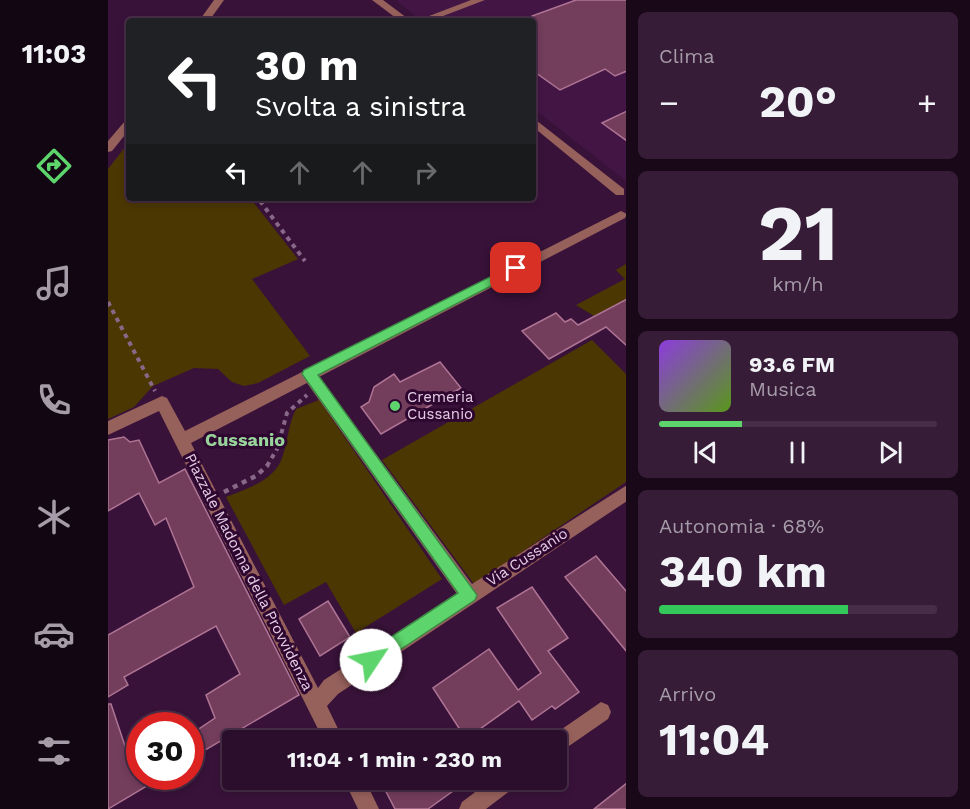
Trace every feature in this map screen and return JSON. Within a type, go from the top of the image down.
[{"type":"street","points":[[206,18],[219,0]]},
{"type":"street","points":[[377,0],[402,18]]},
{"type":"street","points":[[429,18],[480,0]]},
{"type":"street","points":[[536,123],[623,191],[614,200],[614,205],[624,216]]},
{"type":"street","points":[[108,148],[126,127]]},
{"type":"street","name":"Piazzale Madonna della Provvidenza","points":[[182,440],[304,376],[624,216]]},
{"type":"street","points":[[304,376],[469,595]]},
{"type":"street","points":[[108,428],[162,402]]},
{"type":"street","name":"Piazzale Madonna della Provvidenza","points":[[162,402],[315,705]]},
{"type":"street","name":"Via Cussanio","points":[[315,705],[331,687],[626,493]]},
{"type":"street","points":[[315,705],[328,730]]},
{"type":"street","points":[[567,737],[602,712]]},
{"type":"street","points":[[359,790],[369,809]]},
{"type":"street","points":[[469,809],[495,790]]},
{"type":"path","points":[[258,201],[305,261]]},
{"type":"path","points":[[108,302],[162,402]]},
{"type":"path","points":[[212,498],[254,478],[268,467],[276,451],[283,420],[291,407],[308,394],[304,376]]},
{"type":"shaded area","points":[[396,0],[626,0],[626,181],[536,110],[536,18],[418,18]]},
{"type":"shaded area","points":[[126,146],[126,201],[252,201],[298,259],[252,279],[310,356],[258,383],[244,386],[232,382],[218,369],[194,368],[153,386],[134,407],[108,419],[108,169]]},
{"type":"shaded area","points":[[626,264],[626,299],[594,316],[576,305],[625,279],[616,270]]},
{"type":"shaded area","points":[[592,340],[626,374],[626,482],[474,584],[382,460]]},
{"type":"shaded area","points":[[319,400],[442,579],[356,633],[326,582],[284,605],[226,497],[258,483],[273,473],[282,458],[296,409]]},
{"type":"building","points":[[576,0],[626,0],[626,71],[615,76],[605,69],[560,90],[536,73],[536,18],[532,16]]},
{"type":"building","points":[[626,111],[626,140],[602,123]]},
{"type":"building","points":[[626,300],[626,345],[606,327],[549,359],[522,331],[556,313],[565,322],[571,319],[578,325]]},
{"type":"building","points":[[440,362],[461,388],[381,434],[361,407],[369,402],[374,387],[394,374],[400,382]]},
{"type":"building","points":[[124,437],[130,442],[139,440],[159,483],[185,469],[299,695],[239,730],[222,730],[222,740],[204,751],[204,725],[215,718],[206,695],[240,674],[216,626],[124,677],[128,685],[108,697],[108,635],[194,587],[166,518],[155,525],[139,493],[108,511],[108,440]]},
{"type":"building","points":[[596,556],[626,591],[626,651],[565,577]]},
{"type":"building","points":[[532,587],[568,638],[548,651],[579,692],[555,709],[552,706],[532,720],[519,701],[479,730],[460,730],[433,688],[489,649],[518,690],[541,673],[497,608]]},
{"type":"building","points":[[328,601],[350,637],[320,656],[299,619]]},
{"type":"building","points":[[108,704],[111,704],[126,749],[126,790],[140,790],[108,809]]},
{"type":"building","points":[[626,784],[626,809],[594,809]]},
{"type":"building","points":[[385,790],[453,791],[428,809],[395,809]]},
{"type":"place","name":"Cremeria Cussanio","points":[[395,406]]},
{"type":"district","name":"Cussanio","points":[[245,440]]},
{"type":"route","points":[[371,660],[469,595],[309,374],[516,268]]}]
